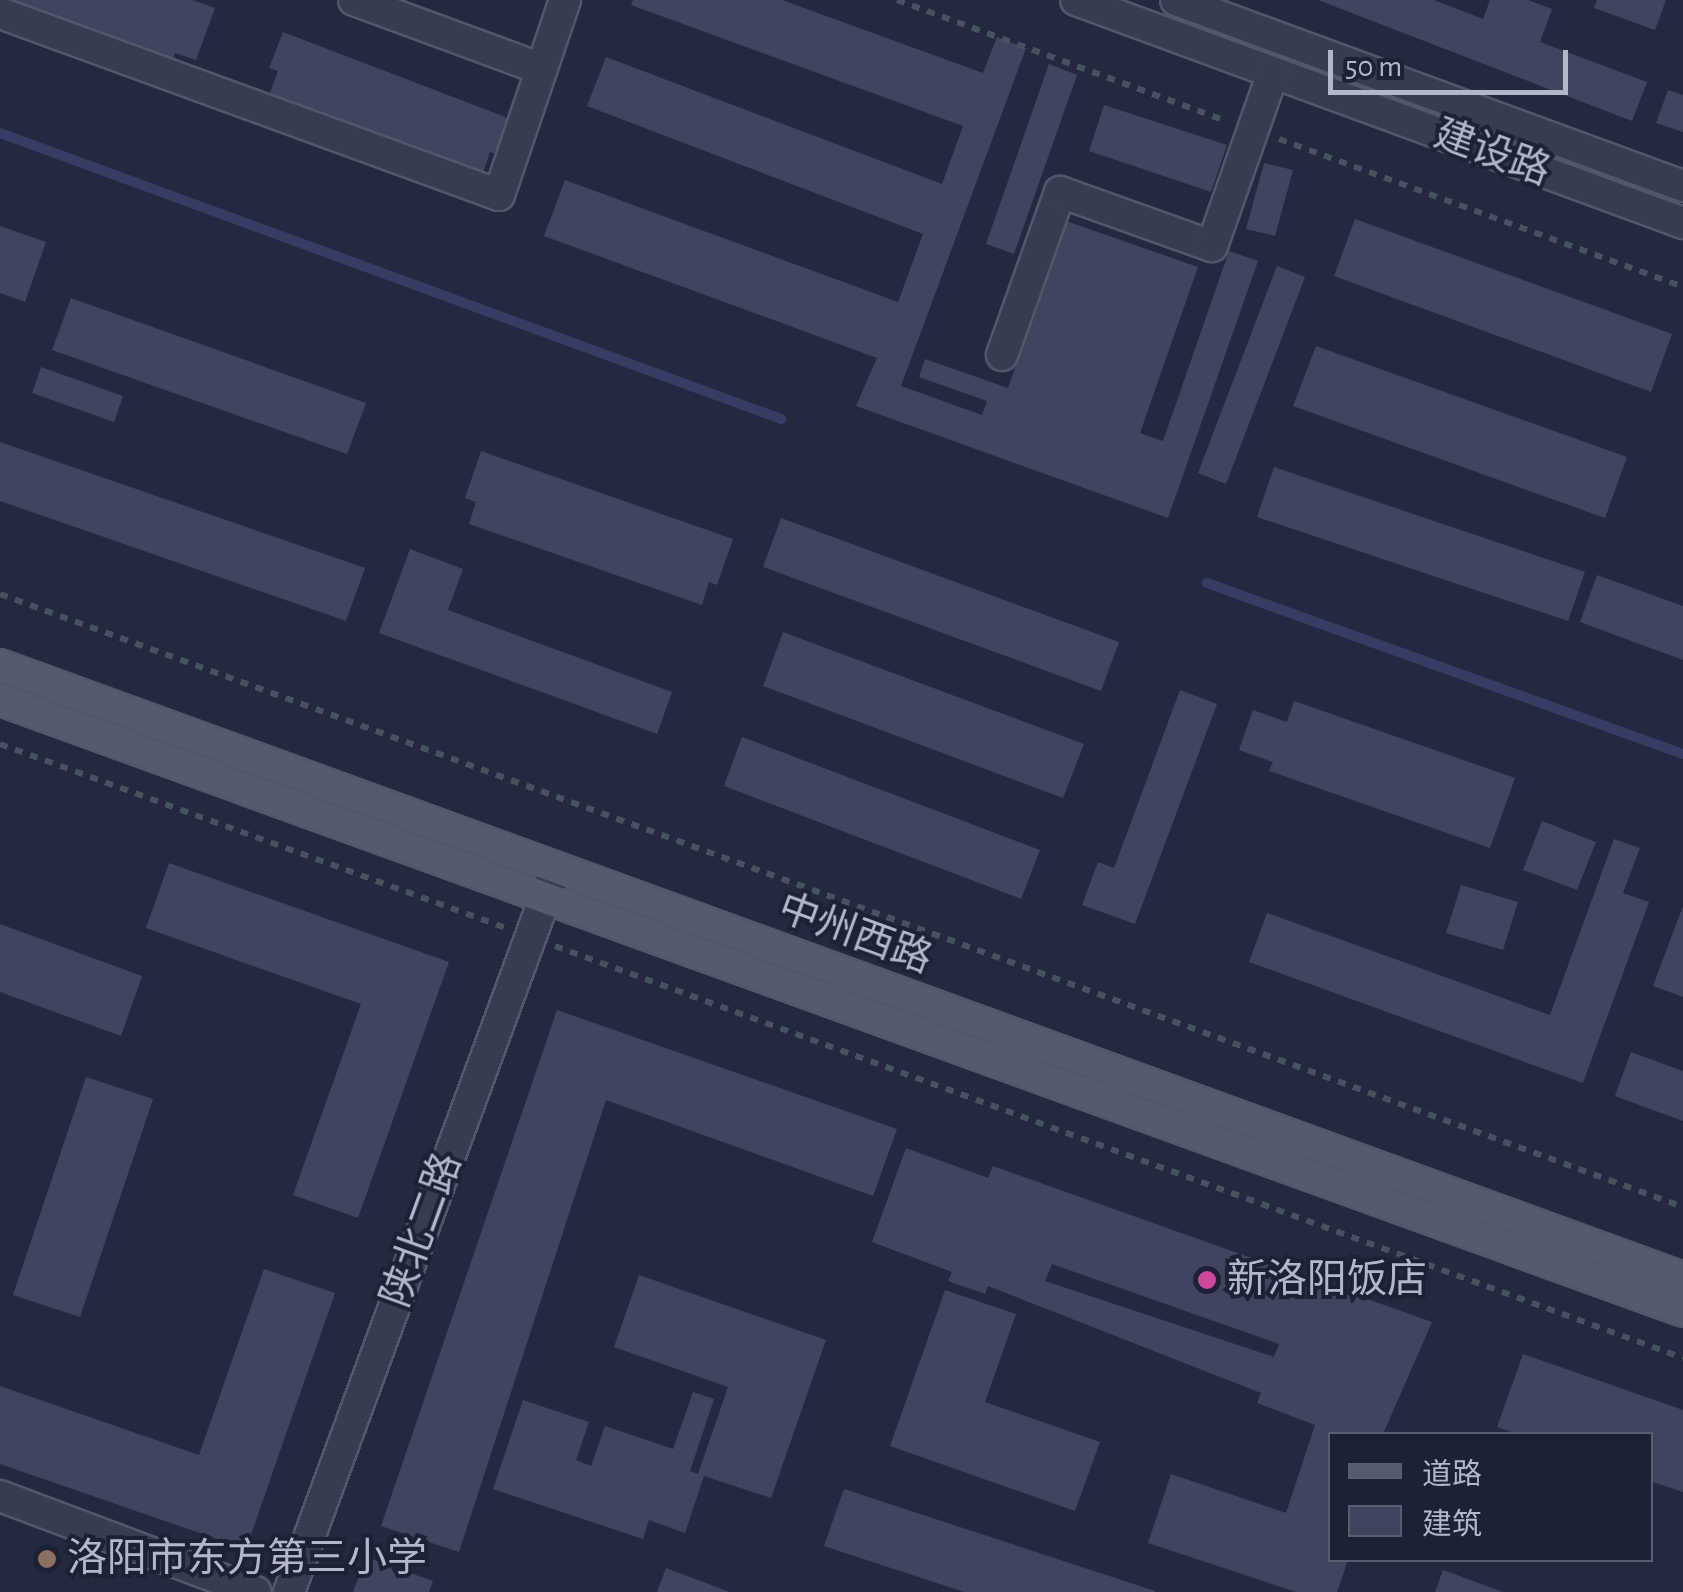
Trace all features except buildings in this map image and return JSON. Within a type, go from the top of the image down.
[{"type":"main road","name":"中州西路","points":[[0,665],[1683,1278]]},
{"type":"main road","name":"中州西路","points":[[0,700],[1683,1310]]},
{"type":"street","points":[[354,0],[542,69]]},
{"type":"street","points":[[0,12],[498,195],[565,0]]},
{"type":"street","name":"建设路","points":[[1076,0],[1683,224]]},
{"type":"street","name":"建设路","points":[[1176,0],[1683,186]]},
{"type":"street","points":[[1002,355],[1060,192],[1212,246],[1273,73]]},
{"type":"street","name":"陕北二路","points":[[289,1592],[556,868]]},
{"type":"street","points":[[0,1496],[256,1592]]},
{"type":"path","points":[[897,0],[1683,287]]},
{"type":"path","points":[[0,594],[1683,1207]]},
{"type":"path","points":[[0,744],[1683,1358]]},
{"type":"waterway","points":[[0,133],[781,419]]},
{"type":"waterway","points":[[1207,583],[1683,754]]},
{"type":"place","name":"新洛阳饭店","points":[[1207,1280]]},
{"type":"place","name":"洛阳市东方第三小学","points":[[47,1559]]}]
